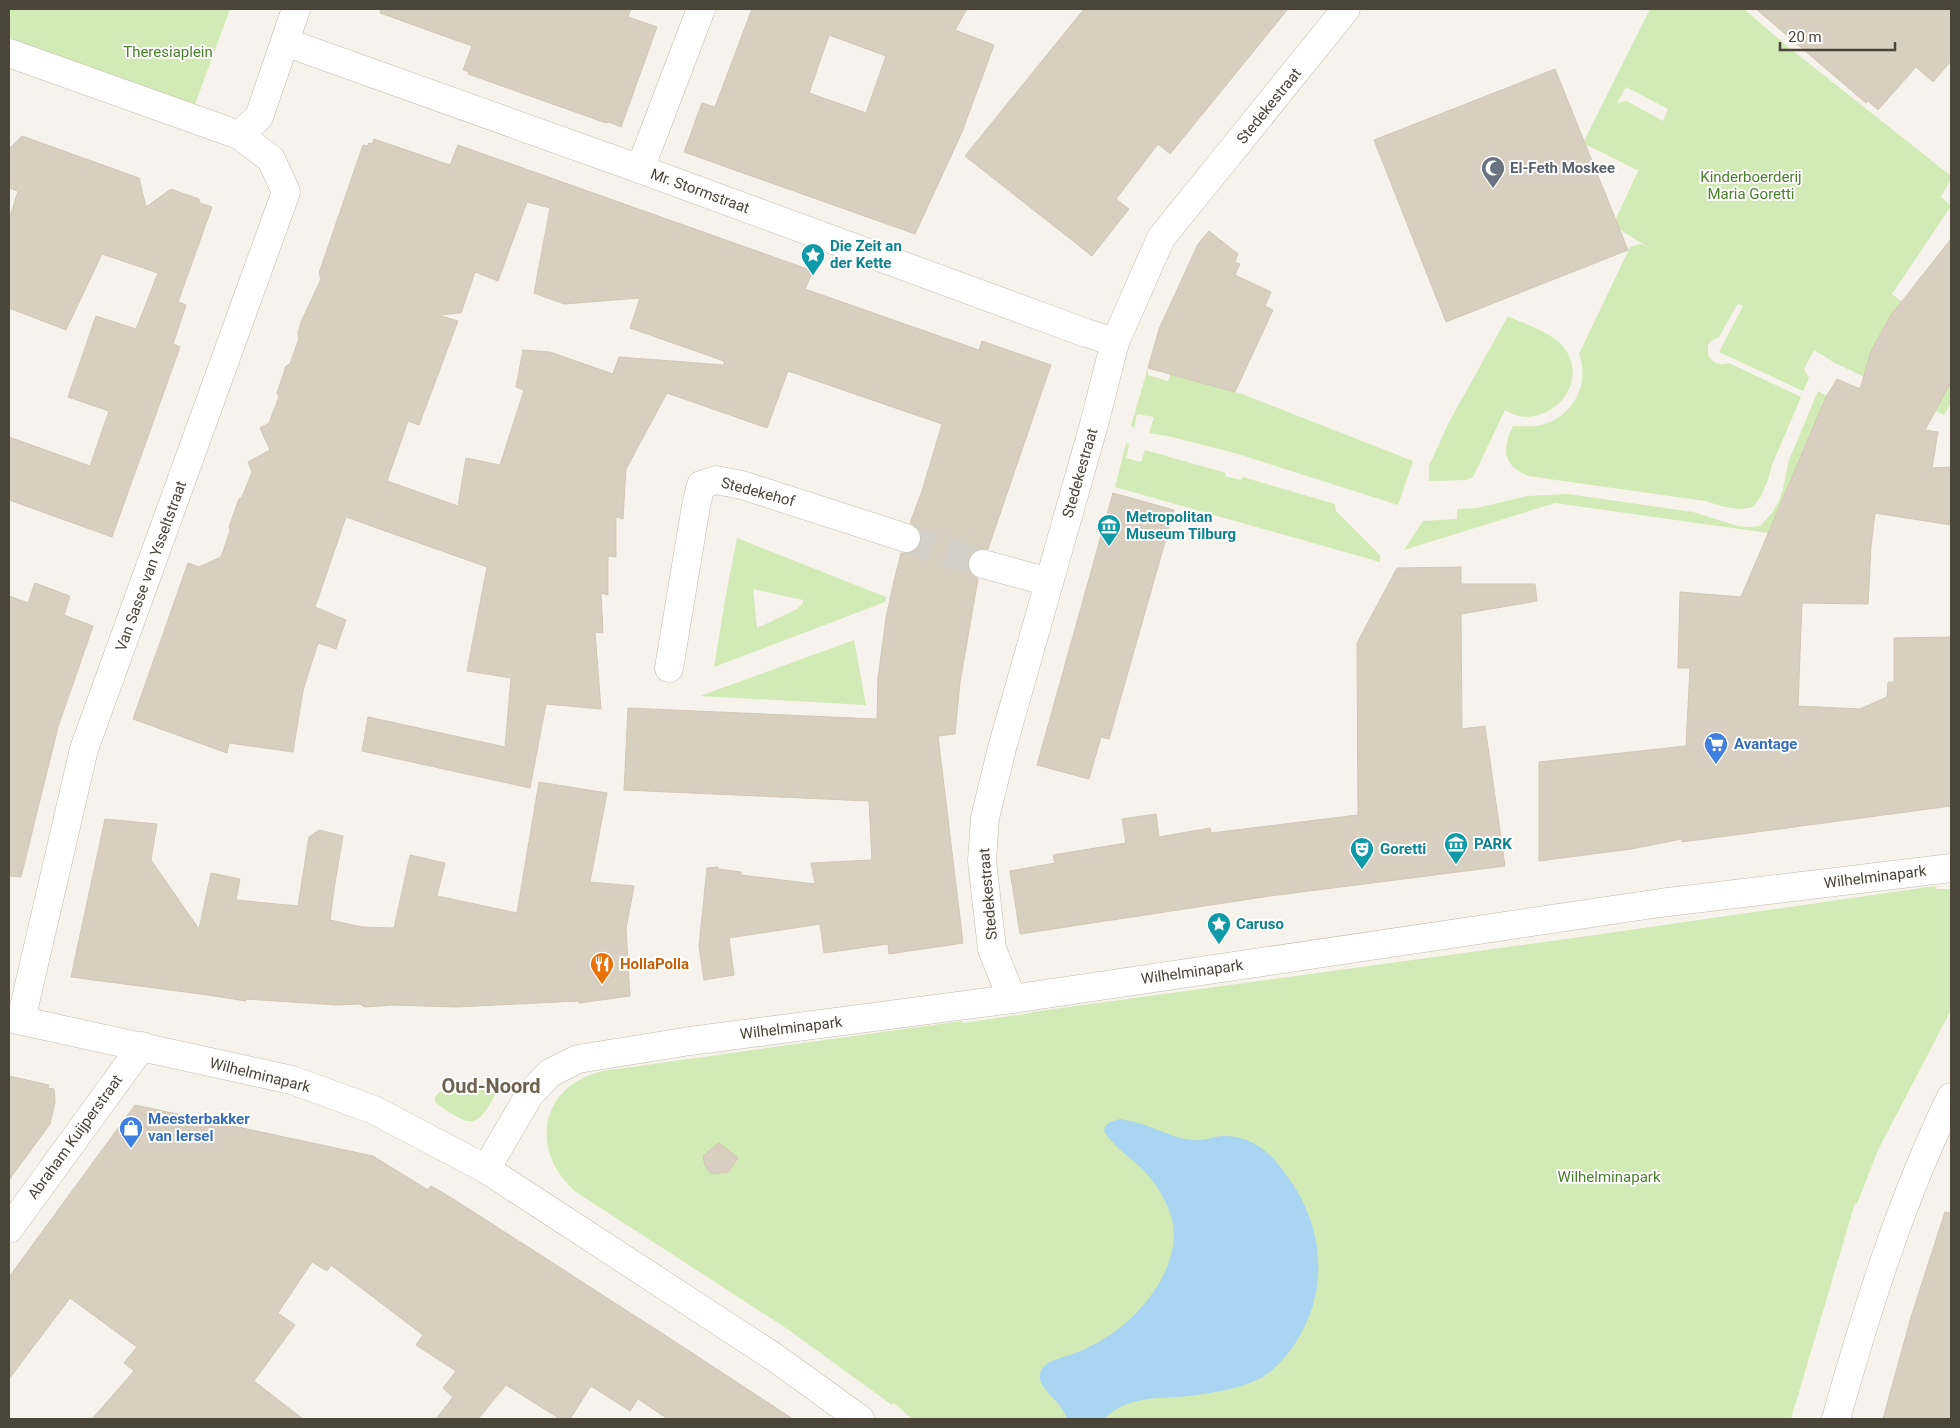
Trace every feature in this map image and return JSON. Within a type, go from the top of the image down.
[{"type":"street","points":[[9,53],[239,135],[259,117],[296,9]]},
{"type":"street","points":[[640,169],[700,9]]},
{"type":"street","name":"Stedekestraat","points":[[1012,999],[992,950],[982,860],[985,818],[1002,748],[1093,428],[1115,342],[1161,238],[1346,9]]},
{"type":"street","name":"Mr. Stormstraat","points":[[284,42],[1115,342]]},
{"type":"street","name":"Van Sasse van Ysseltstraat","points":[[15,1019],[84,749],[286,192],[271,159],[239,135]]},
{"type":"street","name":"Stedekehof","points":[[669,668],[701,485],[716,480],[742,485],[906,538]]},
{"type":"street","points":[[983,564],[1049,582]]},
{"type":"street","name":"Wilhelminapark","points":[[486,1169],[530,1094],[550,1073],[578,1059],[690,1041],[1012,999],[1651,904],[1951,868]]},
{"type":"street","name":"Wilhelminapark","points":[[15,1019],[292,1080],[374,1110],[486,1169],[774,1357],[860,1419]]},
{"type":"street","name":"Abraham Kuijperstraat","points":[[9,1229],[142,1046]]},
{"type":"street","points":[[1836,1419],[1890,1242],[1926,1151],[1951,1097]]},
{"type":"green space","name":"Theresiaplein","points":[[9,9],[230,9],[194,107],[9,38]]},
{"type":"green space","name":"Kinderboerderij Maria Goretti","points":[[1650,9],[1744,9],[1787,46],[1951,176],[1941,197],[1951,206],[1892,294],[1951,340],[1951,403],[1944,415],[1835,363],[1814,350],[1804,369],[1809,378],[1803,391],[1719,352],[1743,306],[1738,303],[1719,337],[1708,345],[1708,355],[1710,358],[1717,364],[1729,363],[1801,397],[1772,465],[1768,480],[1754,506],[1738,509],[1705,501],[1528,476],[1519,472],[1509,461],[1506,449],[1513,426],[1537,426],[1549,422],[1560,417],[1575,400],[1582,378],[1579,354],[1630,247],[1641,244],[1649,248],[1613,225],[1639,169],[1637,170],[1583,143]],"holes":[[[1626,87],[1668,109],[1663,121],[1627,101],[1617,103]]]},
{"type":"green space","points":[[1508,316],[1532,326],[1562,345],[1572,364],[1572,377],[1569,388],[1563,399],[1555,407],[1544,413],[1532,416],[1519,416],[1505,410],[1473,477],[1466,480],[1429,481],[1429,466],[1449,422]]},
{"type":"green space","points":[[1148,367],[1148,375],[1168,381],[1170,374],[1242,394],[1413,461],[1398,505],[1238,454],[1149,433],[1154,417],[1137,414],[1134,428],[1131,426]]},
{"type":"green space","points":[[1818,391],[1827,396],[1768,533],[1555,503],[1404,550],[1423,521],[1457,519],[1457,509],[1477,508],[1527,496],[1568,494],[1693,512],[1738,526],[1760,526],[1778,503],[1789,460]]},
{"type":"green space","points":[[1126,443],[1129,444],[1126,458],[1141,462],[1145,450],[1226,473],[1225,476],[1241,480],[1243,477],[1335,504],[1336,511],[1380,555],[1380,562],[1115,487]]},
{"type":"green space","points":[[737,538],[886,597],[885,602],[714,667]],"holes":[[[753,589],[803,600],[803,603],[797,609],[757,628]]]},
{"type":"green space","points":[[854,640],[866,705],[700,696]]},
{"type":"green space","name":"Wilhelminapark","points":[[1935,886],[1936,889],[1951,889],[1951,1010],[1878,1150],[1857,1204],[1855,1203],[1791,1419],[912,1419],[894,1403],[892,1405],[786,1328],[576,1192],[561,1176],[551,1158],[547,1139],[548,1121],[554,1105],[565,1090],[582,1079],[603,1071],[962,1021],[963,1023]]},
{"type":"green space","points":[[483,1083],[490,1084],[497,1091],[490,1105],[477,1119],[471,1121],[464,1120],[435,1102],[435,1097],[439,1092],[446,1089]]},
{"type":"water","points":[[1120,1119],[1142,1124],[1187,1139],[1201,1140],[1221,1136],[1238,1137],[1262,1149],[1287,1176],[1309,1216],[1318,1258],[1318,1279],[1314,1301],[1307,1322],[1296,1342],[1275,1367],[1259,1379],[1216,1392],[1133,1402],[1113,1411],[1104,1419],[1067,1419],[1060,1406],[1040,1380],[1041,1370],[1051,1362],[1095,1344],[1121,1327],[1148,1300],[1159,1284],[1173,1249],[1174,1231],[1170,1213],[1161,1193],[1144,1171],[1116,1146],[1104,1131],[1105,1126],[1110,1122]]},
{"type":"building","points":[[381,9],[631,9],[628,17],[657,27],[621,127],[468,74],[469,72],[463,70],[472,46],[380,13]]},
{"type":"building","points":[[752,9],[967,9],[955,30],[994,45],[962,132],[915,234],[684,152],[702,103],[715,107]],"holes":[[[829,35],[886,56],[866,113],[809,93]]]},
{"type":"building","points":[[1084,9],[1288,9],[1170,154],[1158,144],[1116,199],[1129,209],[1092,256],[965,156]]},
{"type":"building","points":[[1756,9],[1951,9],[1951,61],[1933,82],[1916,67],[1878,110],[1868,101],[1866,103]]},
{"type":"building","points":[[1555,69],[1628,250],[1446,322],[1374,140]]},
{"type":"building","points":[[22,136],[139,178],[146,207],[171,189],[199,199],[200,203],[212,207],[178,302],[186,305],[173,344],[180,347],[112,537],[9,500],[9,437],[90,466],[109,411],[68,397],[96,316],[136,329],[158,273],[102,254],[66,330],[9,308],[9,220],[18,191],[9,188],[9,149]]},
{"type":"building","points":[[374,139],[450,165],[458,145],[813,271],[805,289],[979,350],[982,341],[1051,365],[988,549],[979,549],[972,553],[968,559],[968,568],[972,575],[978,579],[960,682],[955,734],[938,736],[963,943],[889,954],[888,944],[824,953],[820,924],[729,938],[734,975],[704,980],[699,946],[707,868],[718,867],[718,869],[741,872],[741,875],[815,884],[811,863],[872,860],[869,801],[624,790],[628,708],[877,719],[878,678],[886,618],[894,581],[901,553],[909,553],[916,550],[921,542],[921,534],[918,528],[910,523],[922,491],[942,424],[788,371],[767,428],[667,393],[626,469],[623,519],[616,517],[616,557],[608,556],[608,595],[601,593],[603,633],[595,632],[601,709],[546,704],[530,788],[362,751],[368,717],[505,747],[511,678],[467,671],[487,567],[346,517],[315,607],[346,620],[336,649],[318,643],[303,690],[293,752],[229,743],[227,753],[133,719],[188,563],[199,567],[221,557],[239,499],[242,497],[252,472],[248,462],[270,450],[260,428],[269,423],[279,397],[277,393],[286,366],[290,364],[299,338],[298,333],[301,322],[321,279],[319,273],[363,145],[372,144]],"holes":[[[527,202],[550,208],[534,293],[564,304],[640,298],[630,328],[724,361],[724,365],[619,357],[613,374],[550,352],[523,350],[516,387],[524,390],[500,465],[466,458],[458,506],[387,481],[408,421],[419,425],[458,321],[438,315],[461,313],[475,272],[498,281]]]},
{"type":"building","points":[[1209,231],[1238,254],[1235,262],[1240,264],[1235,275],[1271,292],[1265,306],[1273,310],[1235,392],[1148,368],[1159,329],[1198,244]]},
{"type":"building","points":[[1951,239],[1951,382],[1925,430],[1938,432],[1932,468],[1951,467],[1951,525],[1875,513],[1868,604],[1802,603],[1798,706],[1860,709],[1887,697],[1888,682],[1894,682],[1894,638],[1951,637],[1951,806],[1682,842],[1682,839],[1631,849],[1539,861],[1539,762],[1686,746],[1690,668],[1678,668],[1680,592],[1741,597],[1826,397],[1837,379],[1860,389],[1871,351],[1891,315]]},
{"type":"building","points":[[1113,493],[1174,510],[1109,739],[1101,737],[1089,779],[1037,765]]},
{"type":"building","points":[[1461,567],[1461,584],[1535,584],[1537,601],[1461,614],[1462,729],[1485,726],[1505,866],[1270,896],[1020,934],[1010,871],[1055,863],[1053,855],[1126,843],[1122,819],[1156,814],[1159,837],[1210,828],[1211,833],[1358,815],[1357,643],[1397,568]]},
{"type":"building","points":[[35,583],[70,596],[64,615],[93,626],[58,727],[21,877],[9,876],[9,596],[28,603]]},
{"type":"building","points":[[539,782],[607,793],[590,882],[634,886],[626,929],[630,996],[579,1003],[579,1001],[456,1007],[392,1005],[365,1007],[360,1004],[336,1005],[246,999],[246,1001],[71,977],[105,819],[157,824],[151,860],[199,929],[211,873],[240,879],[236,900],[298,906],[309,837],[319,830],[343,836],[330,920],[362,927],[394,928],[410,855],[445,863],[437,896],[517,913]]},
{"type":"building","points":[[9,1076],[49,1085],[48,1088],[54,1089],[55,1102],[50,1124],[9,1180]]},
{"type":"building","points":[[135,1105],[373,1156],[428,1190],[431,1186],[455,1200],[793,1419],[668,1419],[638,1399],[630,1411],[591,1386],[570,1419],[560,1419],[506,1385],[478,1419],[436,1419],[453,1397],[443,1388],[456,1371],[416,1345],[423,1335],[331,1265],[327,1271],[312,1262],[278,1313],[295,1325],[254,1381],[303,1419],[92,1419],[134,1371],[124,1363],[137,1347],[70,1298],[9,1379],[9,1277]]},
{"type":"building","points":[[719,1143],[738,1158],[728,1172],[711,1174],[705,1166],[703,1156]]},
{"type":"building","points":[[1945,1212],[1951,1213],[1951,1419],[1883,1419],[1911,1317]]},
{"type":"tunnel","points":[[906,538],[983,564]]},
{"type":"place","name":"El-Feth Moskee","points":[[1493,189]]},
{"type":"place","name":"Die Zeit an der Kette","points":[[813,276]]},
{"type":"place","name":"Metropolitan Museum Tilburg","points":[[1109,547]]},
{"type":"place","name":"Avantage","points":[[1716,765]]},
{"type":"place","name":"PARK","points":[[1456,865]]},
{"type":"place","name":"Goretti","points":[[1362,870]]},
{"type":"place","name":"Caruso","points":[[1219,945]]},
{"type":"place","name":"HollaPolla","points":[[602,985]]},
{"type":"place","name":"Meesterbakker van Iersel","points":[[131,1149]]},
{"type":"district","name":"Oud-Noord","points":[[491,1086]]}]
